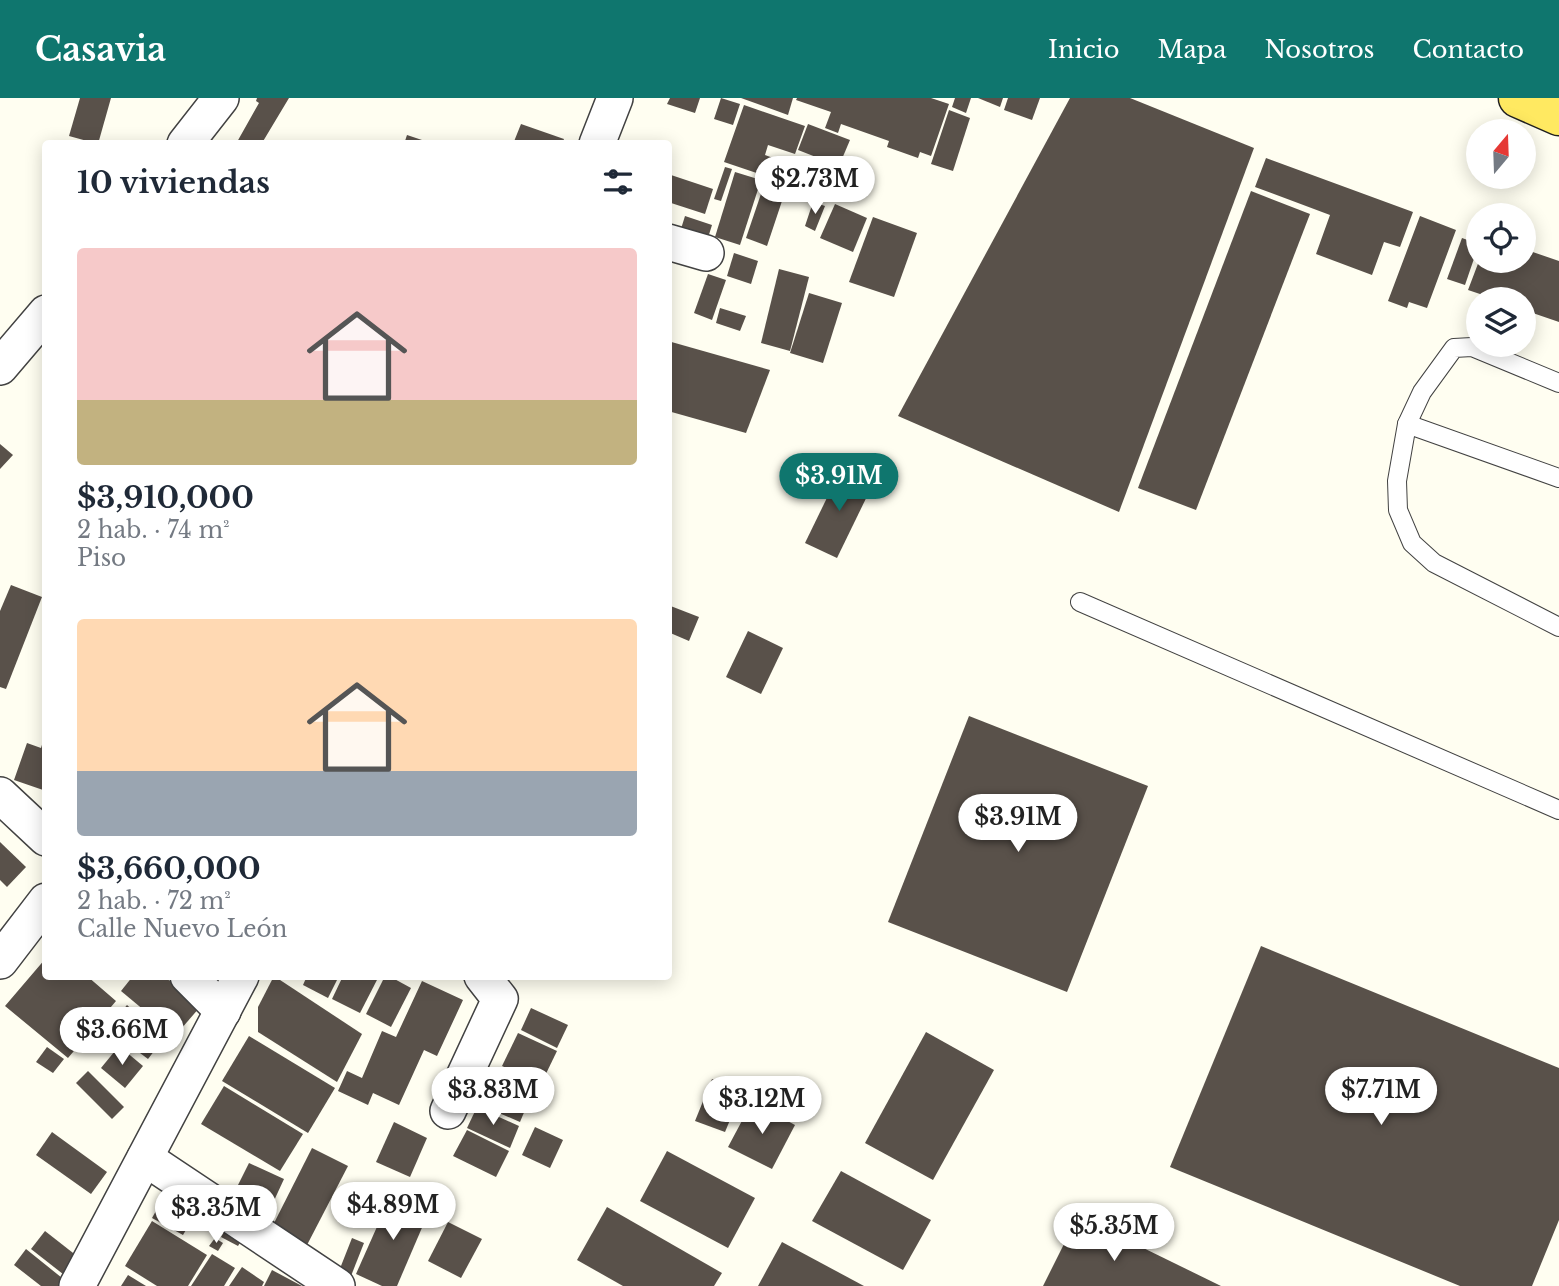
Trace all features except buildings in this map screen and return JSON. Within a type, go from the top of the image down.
[{"type":"main road","points":[[1518,98],[1559,117]]},
{"type":"street","points":[[188,140],[221,98]]},
{"type":"street","points":[[599,140],[615,98]]},
{"type":"street","points":[[672,243],[706,253]]},
{"type":"street","points":[[0,366],[42,318]]},
{"type":"street","points":[[0,795],[42,834]]},
{"type":"street","points":[[0,961],[42,906]]},
{"type":"street","points":[[192,980],[223,1011]]},
{"type":"street","points":[[77,1286],[240,980]]},
{"type":"street","points":[[448,1111],[500,999],[485,980]]},
{"type":"street","points":[[145,1158],[337,1286]]},
{"type":"lane","points":[[1559,383],[1472,347],[1454,348],[1422,392],[1407,424],[1397,481],[1398,510],[1412,544],[1434,563],[1559,627]]},
{"type":"lane","points":[[1407,424],[1559,478]]},
{"type":"lane","points":[[1080,602],[1559,810]]}]
